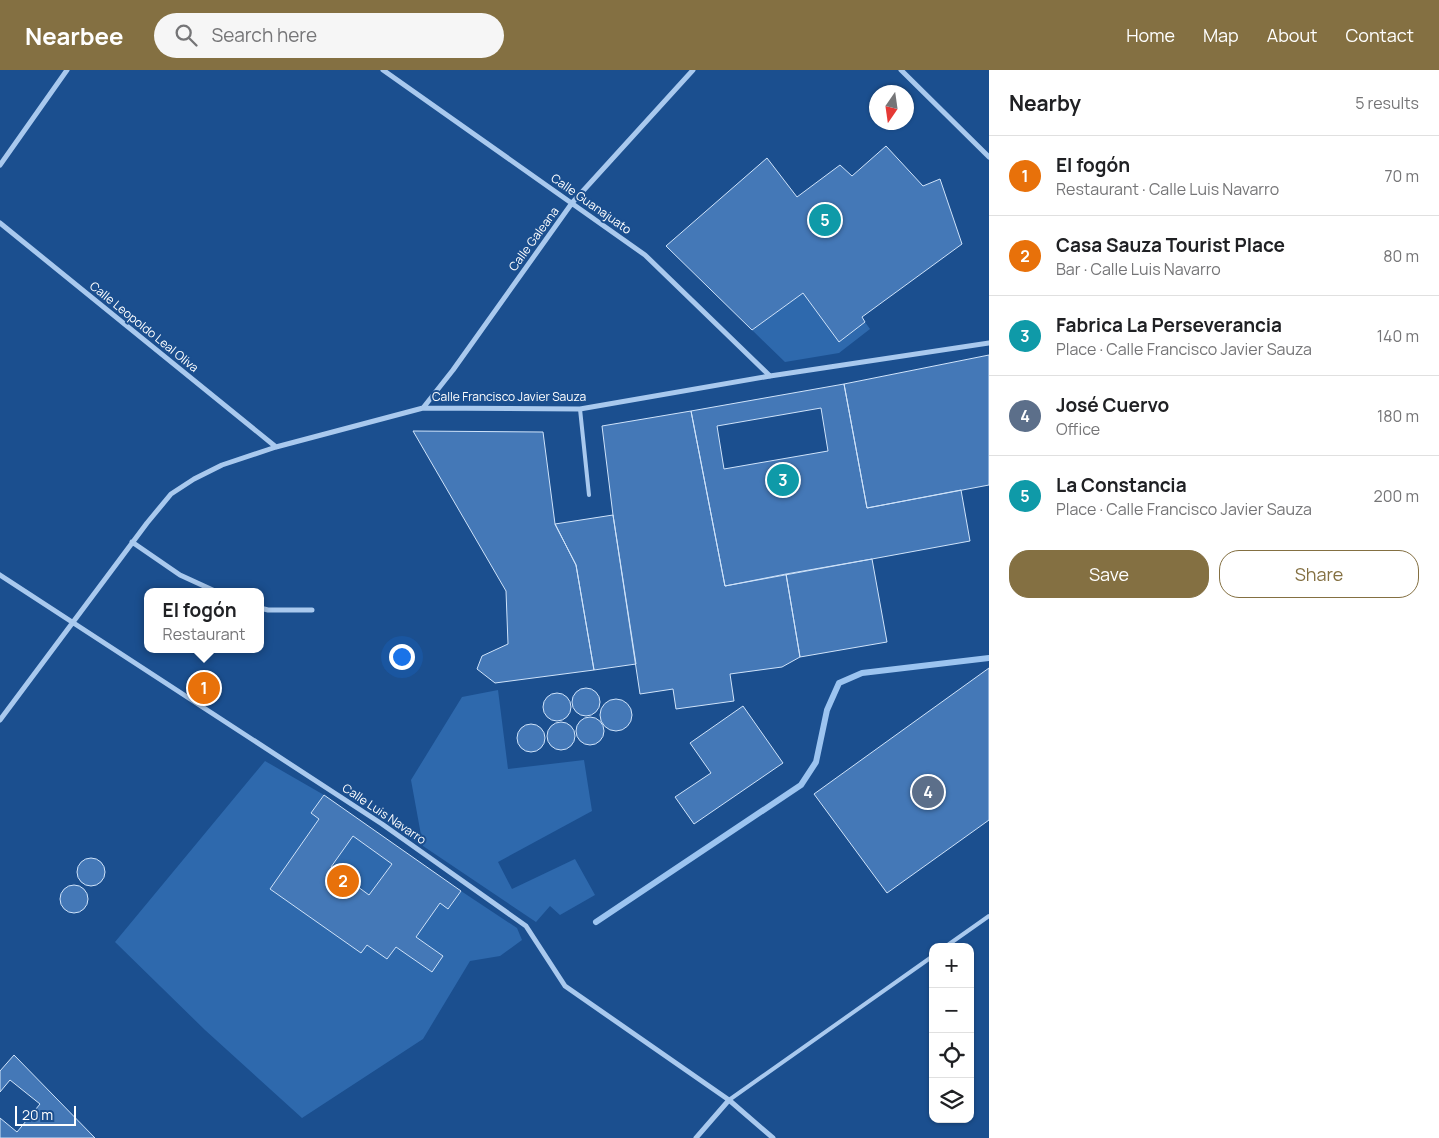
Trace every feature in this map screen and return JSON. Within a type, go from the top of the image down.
[{"type":"street","points":[[0,165],[68,70]]},
{"type":"street","name":"Calle Guanajuato","points":[[383,70],[646,255],[770,376]]},
{"type":"street","name":"Calle Galeana","points":[[423,408],[453,370],[572,203],[693,70]]},
{"type":"street","points":[[901,70],[989,157]]},
{"type":"street","name":"Calle Leopoldo Leal Oliva","points":[[0,222],[276,448]]},
{"type":"street","name":"Calle Francisco Javier Sauza","points":[[0,720],[132,542],[171,494],[194,478],[222,465],[276,448],[423,408],[580,409],[770,376],[989,343]]},
{"type":"street","points":[[132,542],[180,574],[209,588]]},
{"type":"street","name":"Calle Luis Navarro","points":[[0,575],[382,824],[526,926],[565,986],[729,1100],[773,1138]]},
{"type":"street","points":[[264,609],[312,610]]},
{"type":"street","points":[[696,1138],[729,1100]]},
{"type":"lane","points":[[580,409],[589,495]]},
{"type":"lane","points":[[952,943],[989,916]]},
{"type":"lane","points":[[729,1100],[929,959]]},
{"type":"shaded area","points":[[803,293],[839,342],[865,322],[870,329],[839,353],[785,362],[752,330]]},
{"type":"shaded area","points":[[498,690],[508,769],[584,760],[592,811],[498,862],[512,889],[575,859],[595,895],[560,915],[550,906],[536,922],[423,846],[411,780],[462,697]]},
{"type":"shaded area","points":[[265,761],[324,795],[311,813],[319,819],[270,889],[361,952],[367,945],[387,959],[396,947],[432,971],[443,956],[416,937],[440,903],[449,908],[461,891],[517,928],[522,940],[500,956],[470,961],[423,1039],[302,1118],[205,1030],[115,942]]},
{"type":"shaded area","points":[[353,836],[392,864],[369,895],[331,867]]},
{"type":"building","points":[[886,146],[923,186],[940,179],[962,244],[862,317],[865,322],[839,342],[803,293],[752,330],[666,246],[767,158],[797,197],[840,165],[852,176]]},
{"type":"building","points":[[989,355],[989,485],[867,508],[844,384]]},
{"type":"building","points":[[844,384],[867,508],[961,490],[970,541],[725,586],[691,411]],"holes":[[[821,408],[828,451],[724,469],[717,426]]]},
{"type":"building","points":[[691,411],[725,586],[786,574],[800,657],[782,667],[730,674],[734,701],[676,709],[673,689],[640,694],[613,515],[602,426]]},
{"type":"building","points":[[413,431],[543,432],[555,524],[576,565],[594,670],[495,683],[477,669],[482,656],[508,644],[506,591]]},
{"type":"building","points":[[613,515],[636,664],[594,670],[576,565],[555,524]]},
{"type":"building","points":[[872,559],[887,642],[800,657],[786,574]]},
{"type":"building","points":[[989,668],[989,820],[887,893],[814,794]]},
{"type":"building","points":[[586,688],[596,692],[600,702],[596,712],[586,716],[576,712],[572,702],[576,692]]},
{"type":"building","points":[[557,693],[567,697],[571,707],[567,717],[557,721],[547,717],[543,707],[547,697]]},
{"type":"building","points":[[616,699],[627,704],[632,715],[627,726],[616,731],[605,726],[600,715],[605,704]]},
{"type":"building","points":[[743,706],[783,763],[694,824],[675,797],[711,773],[690,743]]},
{"type":"building","points":[[590,717],[600,721],[604,731],[600,741],[590,745],[580,741],[576,731],[580,721]]},
{"type":"building","points":[[561,722],[571,726],[575,736],[571,746],[561,750],[551,746],[547,736],[551,726]]},
{"type":"building","points":[[531,724],[541,728],[545,738],[541,748],[531,752],[521,748],[517,738],[521,728]]},
{"type":"building","points":[[324,795],[461,891],[448,909],[440,903],[416,937],[443,956],[432,972],[396,947],[387,959],[367,945],[361,953],[270,889],[319,819],[311,813]],"holes":[[[353,836],[392,864],[369,895],[331,867]]]},
{"type":"building","points":[[91,858],[101,862],[105,872],[101,882],[91,886],[81,882],[77,872],[81,862]]},
{"type":"building","points":[[74,885],[84,889],[88,899],[84,909],[74,913],[64,909],[60,899],[64,889]]},
{"type":"building","points":[[14,1055],[95,1138],[0,1138],[0,1118],[17,1132],[40,1104],[10,1080],[0,1092],[0,1071]]},
{"type":"waterway","points":[[596,922],[801,785],[816,762],[827,710],[839,683],[862,673],[989,658]]},
{"type":"place","name":"La Constancia","points":[[825,220]]},
{"type":"place","name":"Fabrica La Perseverancia","points":[[783,480]]},
{"type":"place","name":"El fogón","points":[[204,688]]},
{"type":"place","name":"José Cuervo","points":[[928,792]]},
{"type":"place","name":"Casa Sauza Tourist Place","points":[[343,881]]}]
